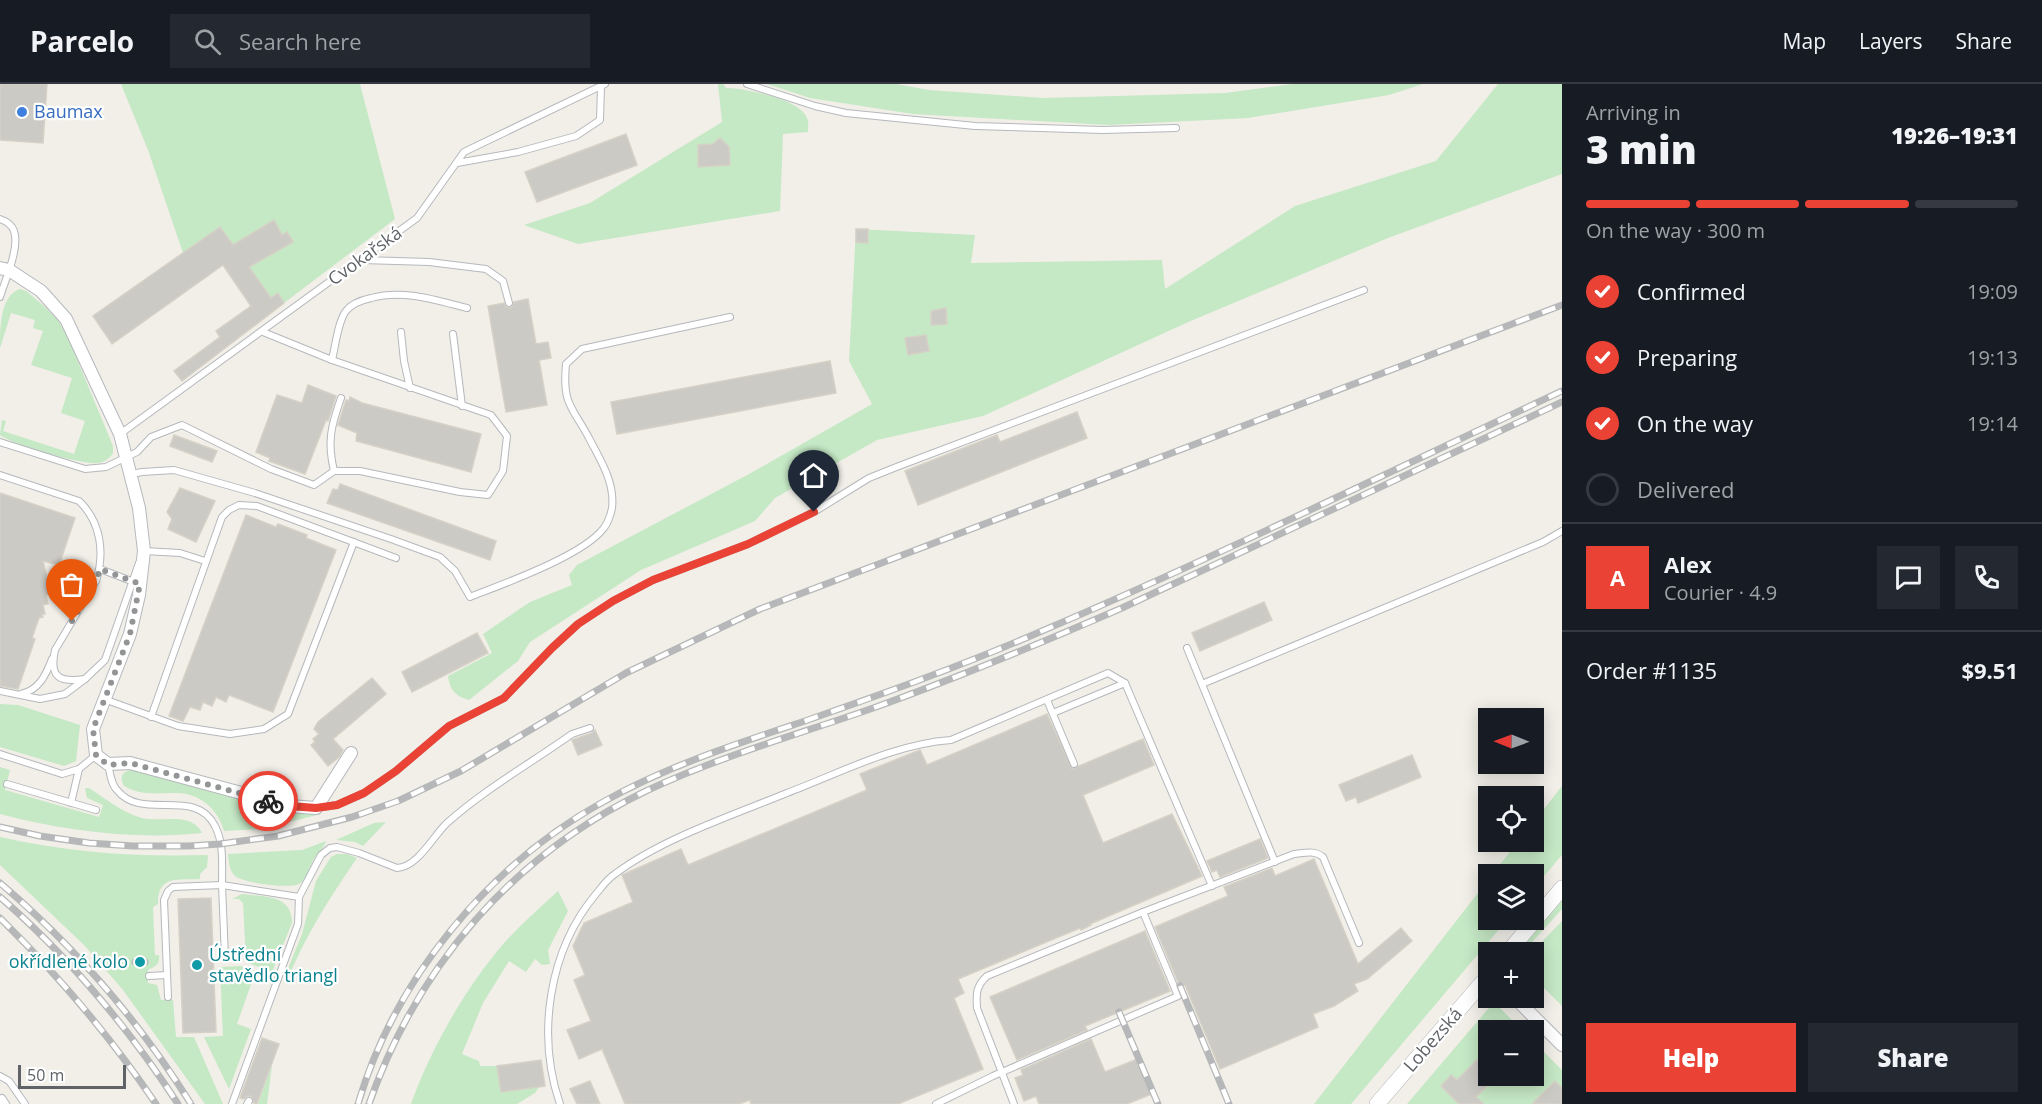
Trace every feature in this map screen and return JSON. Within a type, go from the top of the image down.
[{"type":"street","points":[[4,269],[41,291],[66,319],[120,434],[140,508],[144,550],[136,583],[130,634],[93,729],[96,755],[108,765],[130,763],[290,806],[316,808],[351,753]]},
{"type":"street","points":[[1516,942],[1562,888]]},
{"type":"street","name":"Lobezská","points":[[1377,1104],[1478,988]]},
{"type":"street","points":[[1525,1008],[1562,1044]]},
{"type":"lane","points":[[747,84],[815,106],[846,112],[964,125],[1103,130],[1176,128]]},
{"type":"lane","points":[[456,163],[518,152],[576,136],[600,120],[603,85]]},
{"type":"lane","name":"Cvokařská","points":[[120,434],[417,218],[464,152],[603,85]]},
{"type":"lane","points":[[0,219],[14,230],[16,247],[4,269],[0,297]]},
{"type":"lane","points":[[359,260],[429,262],[486,269],[502,281],[509,303]]},
{"type":"lane","points":[[316,808],[337,805],[364,793],[396,771],[449,726],[504,698],[578,624],[613,601],[653,580],[748,544],[814,512],[869,478],[1364,290]]},
{"type":"lane","points":[[332,360],[345,311],[359,301],[384,294],[411,294],[467,308]]},
{"type":"lane","points":[[132,474],[174,470],[255,493],[391,539],[440,557],[455,571],[470,597],[581,548],[604,528],[612,508],[609,476],[587,435],[569,408],[564,386],[566,364],[582,349],[730,317]]},
{"type":"lane","points":[[0,442],[85,469],[106,467],[126,458],[137,453],[152,437],[182,425],[271,469],[314,484],[334,471],[360,471],[460,492],[488,495],[502,471],[507,436],[491,415],[332,360],[262,332]]},
{"type":"lane","points":[[401,332],[410,388]]},
{"type":"lane","points":[[453,334],[462,405]]},
{"type":"lane","points":[[334,471],[330,456],[331,426],[341,398]]},
{"type":"lane","points":[[0,475],[79,501],[89,511],[98,530],[100,569],[96,581],[38,685],[29,692],[14,695]]},
{"type":"lane","points":[[151,717],[205,561],[222,517],[229,510],[239,505],[257,506],[396,558]]},
{"type":"lane","points":[[1202,684],[1542,542],[1562,531]]},
{"type":"lane","points":[[104,699],[178,726],[230,734],[264,729],[288,714],[354,542]]},
{"type":"lane","points":[[144,550],[180,553],[205,561]]},
{"type":"lane","points":[[0,691],[40,699],[65,694],[105,660],[136,583],[100,569]]},
{"type":"lane","points":[[1187,648],[1275,862]]},
{"type":"lane","points":[[56,650],[53,661],[54,672],[61,679],[71,681],[85,679]]},
{"type":"lane","points":[[560,1104],[548,1040],[552,984],[573,926],[613,875],[636,860],[718,821],[882,756],[926,742],[951,740],[1108,673],[1125,683],[1212,886]]},
{"type":"lane","points":[[1053,713],[1125,683]]},
{"type":"lane","points":[[1047,700],[1074,764]]},
{"type":"lane","points":[[234,1103],[298,924],[299,897],[321,855],[330,848],[347,849],[388,865],[403,867],[410,864],[448,823],[464,810],[572,735],[590,728]]},
{"type":"lane","points":[[0,754],[62,774],[79,769],[96,755]]},
{"type":"lane","points":[[108,765],[116,790],[123,796],[146,806],[181,804],[191,806],[207,815],[214,823],[218,834],[225,958]]},
{"type":"lane","points":[[71,803],[79,769]]},
{"type":"lane","points":[[8,784],[96,810]]},
{"type":"lane","points":[[1014,1104],[977,1008],[976,994],[979,984],[987,976],[1143,912],[1294,854],[1310,852],[1318,853],[1323,857],[1359,943]]},
{"type":"lane","points":[[168,997],[164,900],[168,891],[178,886],[222,885],[299,897]]},
{"type":"lane","points":[[936,1104],[1178,996],[1143,912]]},
{"type":"lane","points":[[149,976],[167,975]]},
{"type":"lane","points":[[0,1076],[9,1080],[25,1104]]},
{"type":"lane","points":[[0,1103],[2,1098],[6,1104]]},
{"type":"green space","points":[[121,84],[360,84],[395,219],[284,303],[278,294],[271,298],[220,227],[183,253],[148,150]]},
{"type":"green space","points":[[718,84],[723,84],[726,88],[758,92],[783,100],[802,111],[807,118],[808,132],[783,134],[780,211],[578,244],[524,225],[590,203],[722,122]]},
{"type":"green space","points":[[767,84],[896,84],[929,90],[1043,98],[1225,93],[1293,84],[1423,84],[1389,95],[1248,118],[1109,125],[913,114],[810,98]]},
{"type":"green space","points":[[1498,84],[1562,84],[1562,174],[1388,238],[1186,323],[983,416],[877,440],[775,498],[755,521],[641,570],[530,642],[518,661],[469,700],[460,697],[452,689],[448,676],[492,653],[483,634],[530,602],[572,585],[569,575],[577,565],[751,473],[872,404],[849,361],[856,229],[975,235],[971,263],[1162,260],[1165,289],[1295,206],[1436,161]]},
{"type":"green space","points":[[20,289],[26,291],[58,320],[69,340],[113,446],[113,453],[105,461],[89,463],[63,458],[19,444],[0,435],[2,420],[6,421],[3,431],[74,454],[85,421],[61,413],[72,378],[31,365],[43,331],[33,328],[35,320],[11,313],[0,348],[2,314],[5,305],[13,292]]},
{"type":"green space","points":[[0,704],[18,705],[80,725],[76,761],[64,766],[0,747]]},
{"type":"green space","points":[[0,767],[10,770],[5,790],[99,817],[103,805],[87,798],[85,788],[89,788],[135,816],[191,822],[202,833],[126,835],[49,825],[0,814]]},
{"type":"green space","points":[[132,770],[161,775],[300,814],[321,814],[261,829],[224,831],[212,809],[192,795],[143,793],[124,786],[122,775]]},
{"type":"green space","points":[[1562,786],[1562,855],[1544,876],[1544,864],[1500,864],[1510,852],[1544,852],[1544,809]]},
{"type":"green space","points":[[386,822],[363,846],[355,842],[336,840],[374,823]]},
{"type":"green space","points":[[0,837],[53,847],[104,853],[208,855],[207,867],[200,874],[200,879],[170,881],[161,888],[158,904],[153,907],[155,955],[159,955],[159,961],[148,970],[148,983],[157,985],[161,1000],[173,1000],[176,1037],[194,1037],[223,1104],[205,1104],[123,990],[84,945],[0,865]]},
{"type":"green space","points":[[326,841],[305,878],[299,884],[277,886],[247,881],[235,876],[230,866],[228,854],[302,850]]},
{"type":"green space","points":[[337,854],[347,854],[357,858],[320,916],[288,978],[287,971],[302,934],[316,881],[331,857]]},
{"type":"green space","points":[[558,891],[568,911],[548,950],[550,964],[542,965],[535,959],[526,972],[509,961],[483,1003],[462,1054],[479,1061],[480,1066],[497,1066],[501,1091],[539,1087],[535,1093],[517,1104],[411,1104],[439,1040],[477,978],[511,935]]},
{"type":"green space","points":[[1478,893],[1478,930],[1499,930],[1488,942],[1478,942],[1478,954],[1351,1104],[1314,1104]]},
{"type":"green space","points":[[242,894],[275,899],[282,902],[291,914],[292,923],[272,972],[248,963],[246,960],[243,903],[239,899],[232,899]]},
{"type":"green space","points":[[1562,895],[1562,909],[1544,929],[1544,919]]},
{"type":"green space","points":[[1562,921],[1562,1006],[1544,988],[1544,942],[1542,942]]},
{"type":"green space","points":[[1536,930],[1543,930],[1532,942],[1527,942]]},
{"type":"green space","points":[[241,966],[255,973],[237,1024],[251,1029],[229,1089],[204,1037],[223,1036],[220,967]]},
{"type":"green space","points":[[1489,1008],[1500,1008],[1512,1020],[1479,1020]]},
{"type":"green space","points":[[1478,1021],[1478,1086],[1544,1086],[1544,1052],[1562,1070],[1562,1104],[1407,1104]]},
{"type":"green space","points":[[272,1065],[267,1104],[258,1104]]},
{"type":"building","name":"Baumax","points":[[0,84],[47,84],[43,143],[0,140]]},
{"type":"building","points":[[626,134],[637,165],[537,202],[525,172]]},
{"type":"building","points":[[720,138],[729,147],[730,165],[698,167],[698,145],[713,144]]},
{"type":"building","points":[[274,220],[282,235],[287,232],[293,242],[249,267],[271,298],[278,293],[284,303],[182,381],[174,371],[220,337],[216,331],[251,306],[223,265],[112,344],[93,316],[220,227],[233,245]]},
{"type":"building","points":[[856,229],[868,229],[868,243],[856,242]]},
{"type":"building","points":[[528,299],[536,344],[548,342],[551,358],[539,360],[547,405],[506,412],[488,306],[504,303],[510,308],[514,302]]},
{"type":"building","points":[[946,308],[947,324],[931,325],[931,311]]},
{"type":"building","points":[[926,335],[929,351],[908,355],[905,338]]},
{"type":"building","points":[[830,361],[836,393],[617,434],[611,402]]},
{"type":"building","points":[[308,385],[336,396],[305,474],[269,461],[270,458],[256,452],[277,395],[302,403]]},
{"type":"building","points":[[350,397],[362,403],[481,434],[471,472],[356,441],[357,433],[338,425],[346,400],[349,401]]},
{"type":"building","points":[[1077,412],[1087,438],[918,505],[905,471],[997,435],[1000,442]]},
{"type":"building","points":[[174,435],[217,451],[212,462],[170,446]]},
{"type":"building","points":[[340,484],[496,541],[490,560],[327,503],[333,489],[338,490]]},
{"type":"building","points":[[180,488],[215,501],[196,542],[168,529],[172,519],[167,512]]},
{"type":"building","points":[[0,493],[75,518],[59,565],[43,561],[51,594],[46,595],[48,604],[43,605],[45,614],[39,618],[32,638],[35,639],[18,689],[0,686]]},
{"type":"building","points":[[246,515],[276,527],[278,524],[307,535],[306,538],[336,550],[273,712],[229,695],[226,702],[216,697],[212,706],[203,702],[200,710],[190,707],[183,721],[169,716]]},
{"type":"building","points":[[1264,602],[1272,620],[1200,651],[1192,633]]},
{"type":"building","points":[[477,633],[488,653],[412,692],[402,672]]},
{"type":"building","points":[[372,678],[386,694],[333,739],[343,750],[339,757],[328,766],[311,745],[315,742],[313,739],[319,734],[314,729],[318,722]]},
{"type":"building","points":[[1047,714],[1072,769],[1143,739],[1154,765],[1083,795],[1103,843],[1172,814],[1202,876],[1090,924],[1081,930],[1080,928],[958,979],[964,993],[954,998],[983,1069],[898,1104],[751,1104],[750,1100],[739,1104],[625,1104],[602,1049],[579,1059],[567,1030],[591,1021],[574,980],[585,975],[573,946],[584,923],[633,902],[622,875],[681,849],[688,865],[867,790],[860,774],[920,750],[927,765]]},
{"type":"building","points":[[595,730],[602,745],[578,755],[572,740]]},
{"type":"building","points":[[1412,755],[1421,777],[1358,803],[1356,797],[1346,801],[1339,785]]},
{"type":"building","points":[[1260,839],[1268,858],[1220,877],[1217,870],[1212,872],[1207,861]]},
{"type":"building","points":[[1314,859],[1358,964],[1401,928],[1412,941],[1367,979],[1354,984],[1358,991],[1334,1006],[1313,1014],[1318,1027],[1220,1069],[1185,985],[1180,987],[1155,927],[1228,896],[1224,887],[1272,868],[1275,876]]},
{"type":"building","name":"Ústřední stavědlo triangl","points":[[211,898],[216,1032],[183,1033],[178,899]]},
{"type":"building","points":[[1145,931],[1170,991],[1085,1026],[1087,1030],[1017,1060],[990,997]]},
{"type":"building","points":[[262,1038],[279,1044],[257,1104],[251,1096],[240,1098]]},
{"type":"building","points":[[1091,1039],[1105,1072],[1140,1058],[1154,1093],[1127,1104],[1039,1104],[1036,1096],[1024,1101],[1015,1078],[1023,1075],[1021,1070]]},
{"type":"building","points":[[1478,1059],[1478,1086],[1487,1086],[1476,1097],[1484,1104],[1459,1104],[1441,1086],[1451,1075],[1457,1080]]},
{"type":"building","points":[[541,1060],[545,1086],[501,1092],[497,1066]]},
{"type":"building","points":[[590,1081],[600,1104],[577,1104],[570,1089]]},
{"type":"building","points":[[1555,1081],[1562,1088],[1562,1104],[1532,1104]]},
{"type":"railway","points":[[0,827],[89,843],[189,846],[278,836],[352,817],[398,801],[461,771],[626,673],[760,609],[1562,305]]},
{"type":"railway","points":[[358,1104],[374,1057],[396,1013],[422,970],[452,929],[485,892],[522,858],[561,828],[603,802],[652,777],[702,757],[924,678],[1042,631],[1238,543],[1562,391]]},
{"type":"railway","points":[[369,1104],[389,1053],[414,1006],[443,961],[476,920],[512,882],[553,848],[598,817],[674,778],[907,696],[1122,608],[1562,402]]},
{"type":"railway","points":[[0,883],[54,932],[104,986],[150,1043],[191,1104]]},
{"type":"railway","points":[[0,897],[50,944],[96,994],[139,1048],[178,1104]]},
{"type":"railway","points":[[0,918],[82,1007],[156,1104]]},
{"type":"railway","points":[[135,962],[145,962]]},
{"type":"railway","points":[[1180,986],[1229,1104]]},
{"type":"railway","points":[[1119,1012],[1158,1104]]},
{"type":"way so far","points":[[72,621],[96,581],[100,569],[140,584],[130,634],[93,729],[96,755],[108,765],[130,763],[268,801]]},
{"type":"place","name":"Baumax","points":[[22,112]]},
{"type":"place","name":"okřídlené kolo","points":[[140,962]]},
{"type":"place","name":"Ústřední stavědlo triangl","points":[[197,965]]},
{"type":"route","points":[[268,801],[316,808],[337,805],[364,793],[396,771],[449,726],[504,698],[578,624],[613,601],[653,580],[748,544],[814,512]]}]
